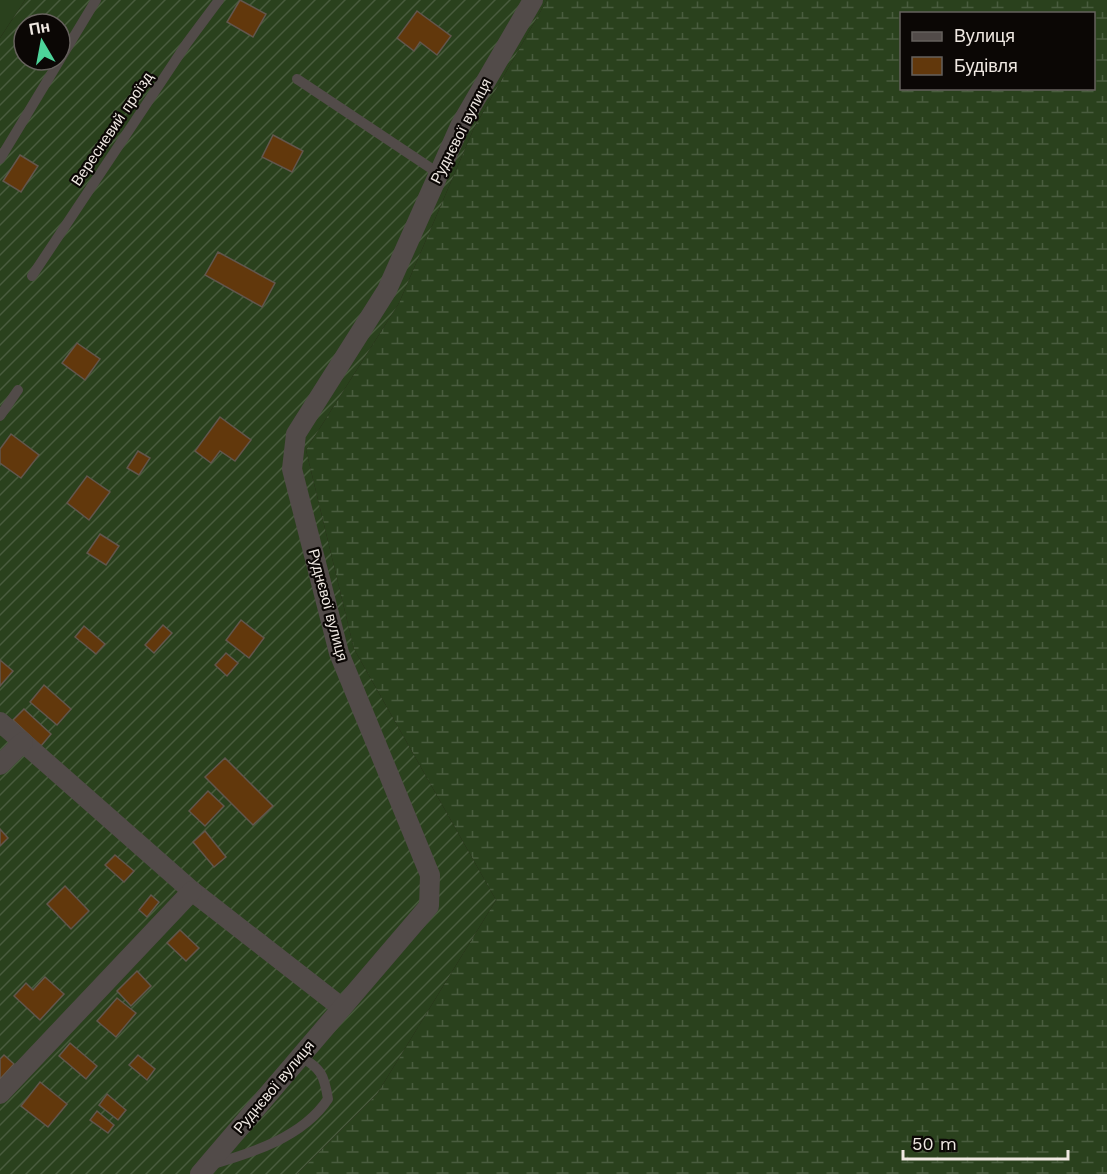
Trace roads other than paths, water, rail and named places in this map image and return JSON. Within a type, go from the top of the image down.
[{"type":"street","name":"Руднєвої вулиця","points":[[204,1170],[429,906],[430,875],[339,653],[292,469],[296,434],[387,290],[460,126],[533,0]]},
{"type":"street","points":[[0,722],[192,891],[341,1007]]},
{"type":"street","points":[[0,765],[23,742]]},
{"type":"street","points":[[0,1094],[192,891]]},
{"type":"lane","points":[[0,159],[96,0]]},
{"type":"lane","name":"Вересневий проїзд","points":[[32,276],[187,44],[219,0]]},
{"type":"lane","points":[[297,79],[438,173]]},
{"type":"lane","points":[[0,416],[18,390]]},
{"type":"lane","points":[[204,1170],[249,1153],[296,1130],[320,1111],[328,1099],[325,1080],[319,1068],[300,1056]]}]
